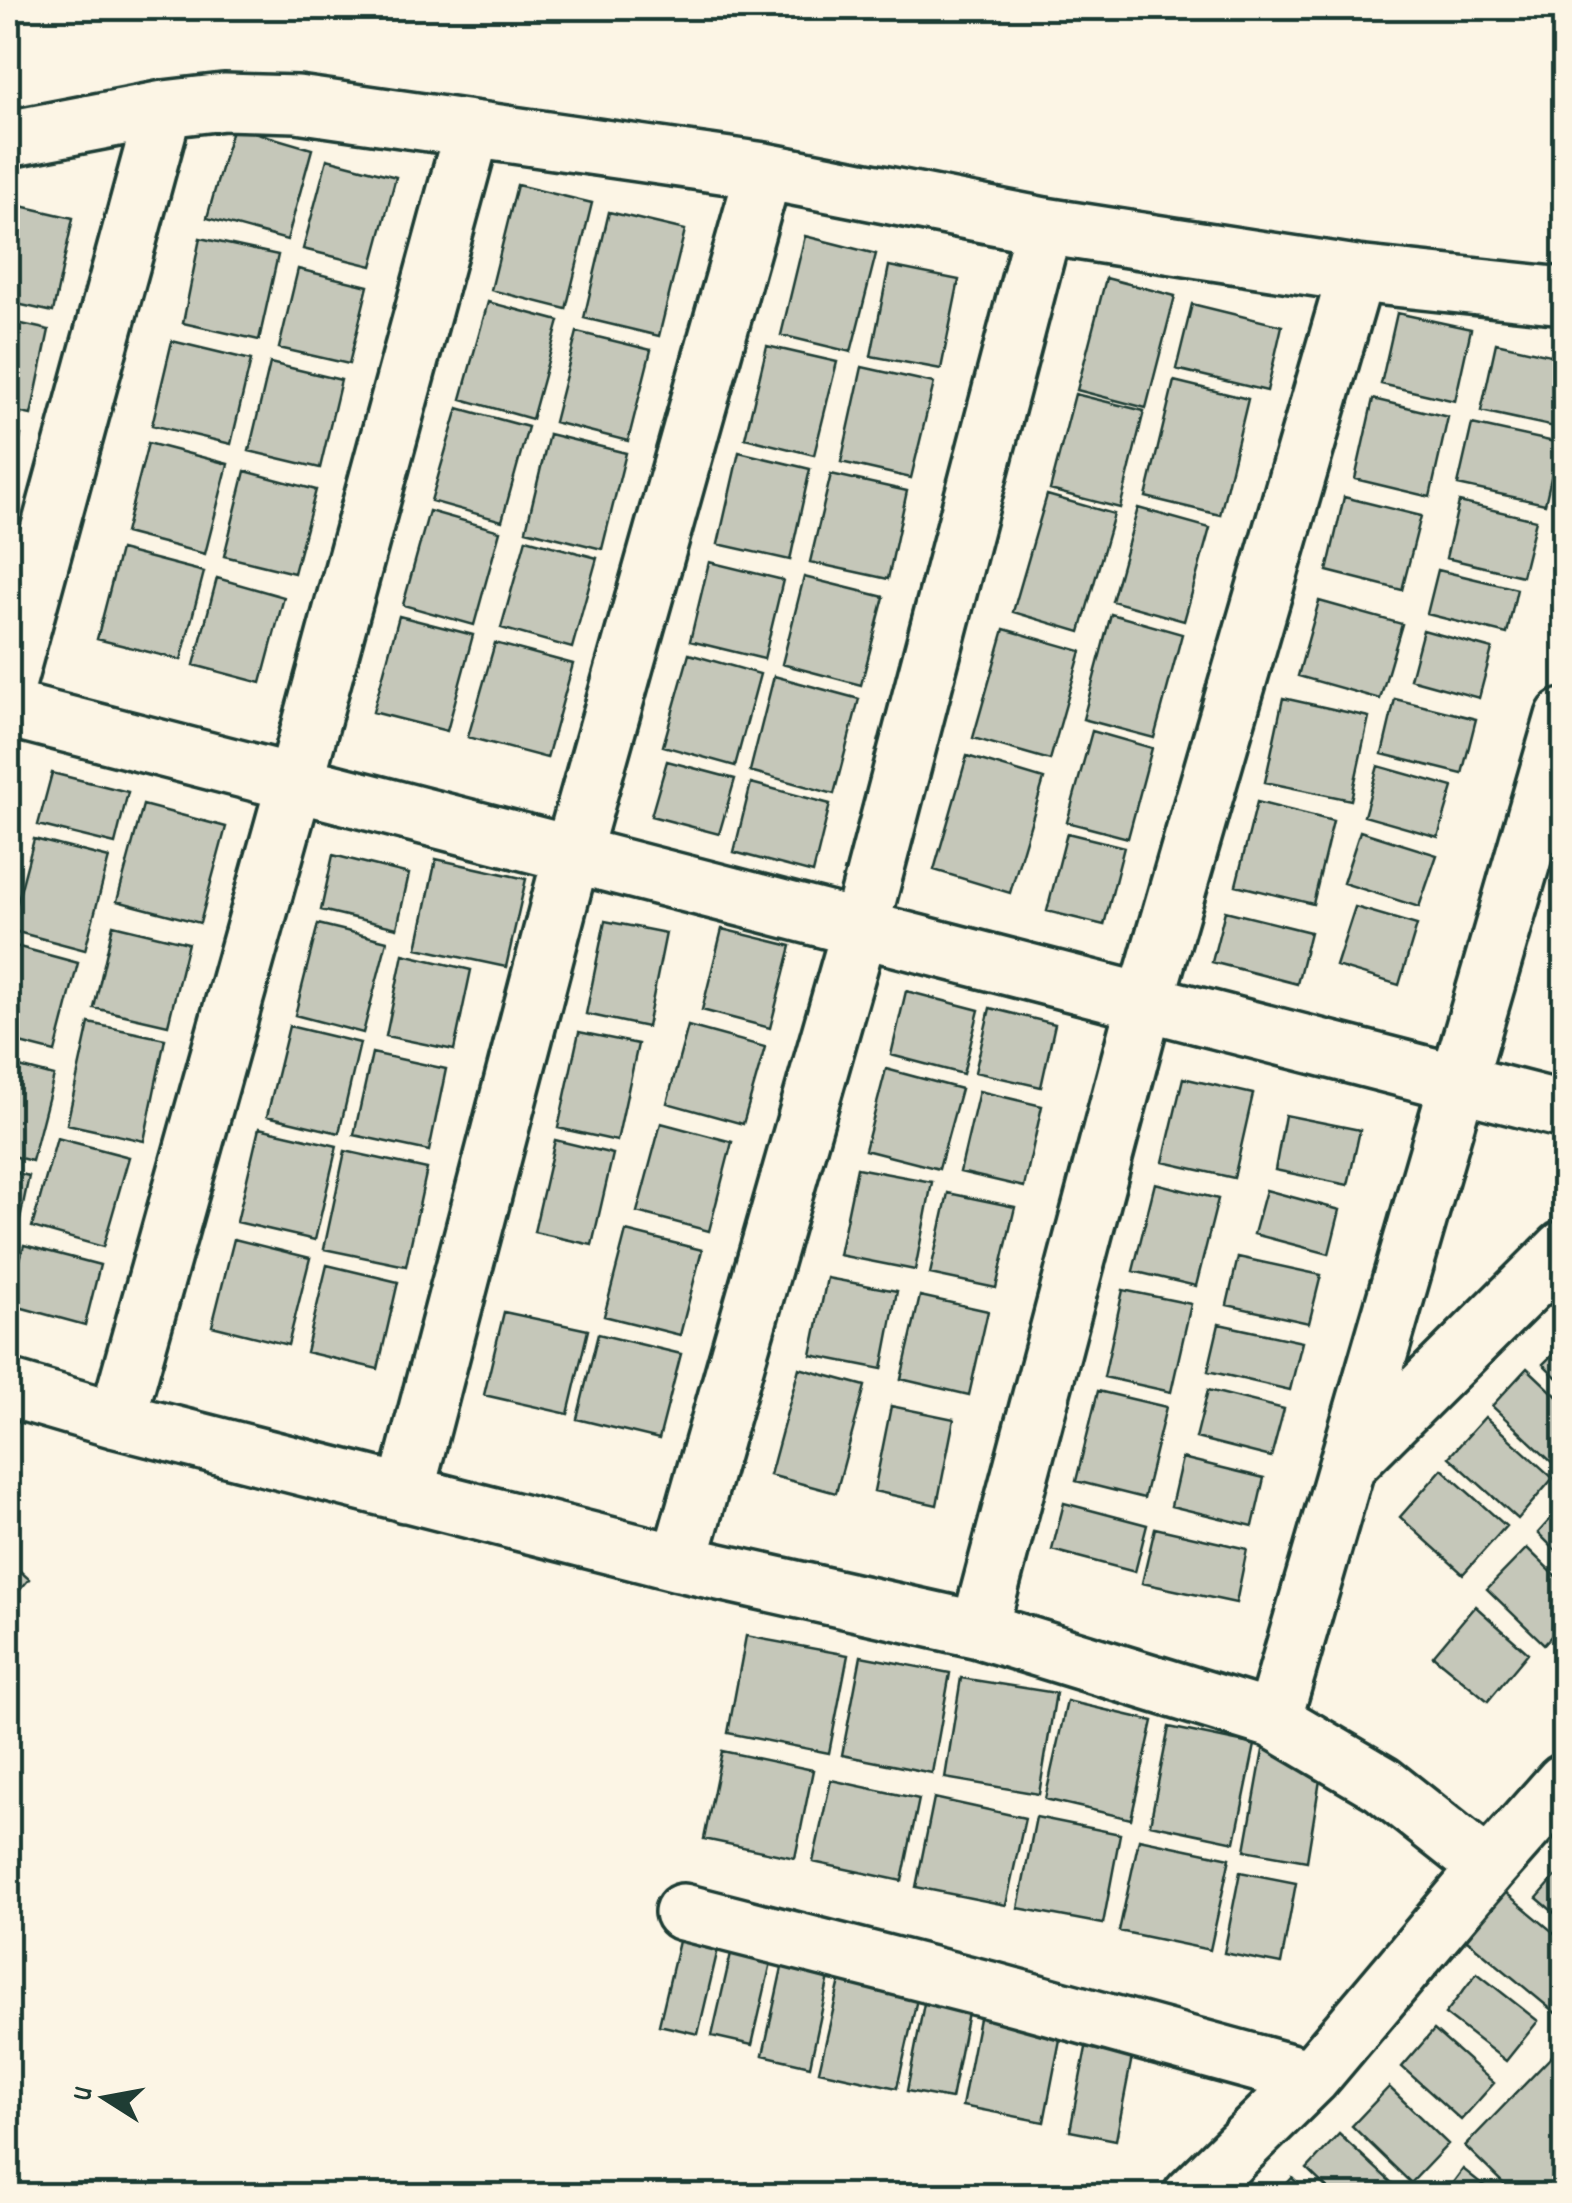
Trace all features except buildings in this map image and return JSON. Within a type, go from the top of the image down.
[{"type":"street","points":[[8,138],[164,108],[224,102],[297,104],[764,171],[1044,226],[1356,274],[1564,296]]},
{"type":"street","points":[[8,681],[164,108]]},
{"type":"street","points":[[117,1420],[472,131]]},
{"type":"street","points":[[405,1494],[572,854],[764,171]]},
{"type":"street","points":[[679,1564],[860,929],[1044,226]]},
{"type":"street","points":[[979,1630],[1145,1002],[1356,274]]},
{"type":"street","points":[[8,708],[1564,1110]]},
{"type":"street","points":[[1272,1720],[1564,718]]},
{"type":"street","points":[[1346,1465],[1564,1249]]},
{"type":"street","points":[[8,1388],[117,1420],[679,1564],[979,1630],[1272,1720],[1382,1784],[1488,1868]]},
{"type":"street","points":[[1191,2196],[1311,2078],[1564,1782]]},
{"type":"street","points":[[683,1912],[994,1990],[1311,2078]]}]
